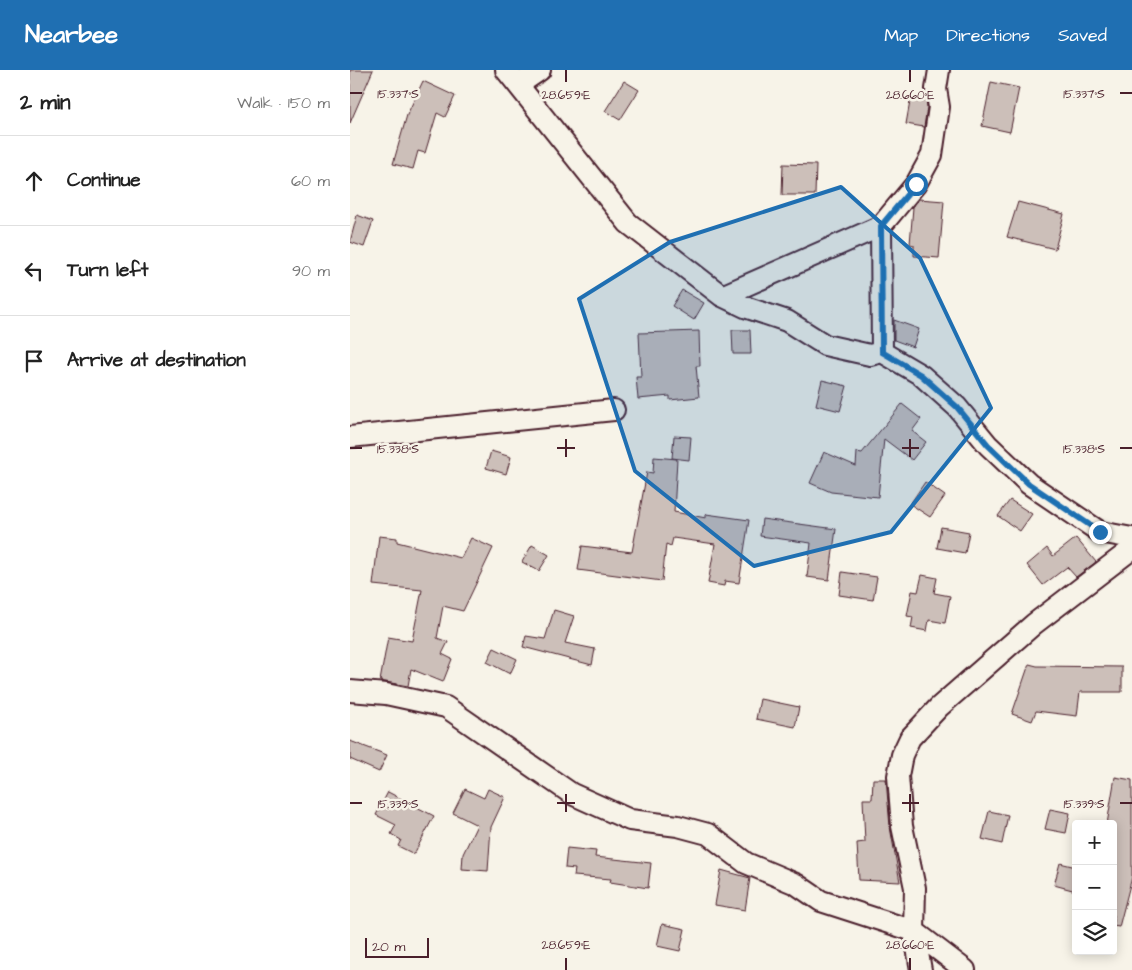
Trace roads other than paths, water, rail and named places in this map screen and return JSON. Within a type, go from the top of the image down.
[{"type":"street","points":[[540,70],[512,78],[628,223],[722,296],[745,307],[787,321],[825,344],[870,355],[882,352],[921,375],[957,407],[988,445],[1029,484],[1100,532],[1132,538]]},
{"type":"street","points":[[722,296],[881,226],[916,184],[932,155],[940,107],[936,89],[938,70]]},
{"type":"street","points":[[881,226],[882,352]]},
{"type":"street","points":[[350,437],[614,410]]},
{"type":"street","points":[[921,970],[914,931],[915,888],[902,826],[898,776],[902,755],[910,738],[939,707],[1034,624],[1132,549]]},
{"type":"street","points":[[350,691],[386,694],[446,707],[572,794],[630,820],[678,826],[708,834],[746,862],[796,884],[821,901],[914,931],[965,970]]}]
